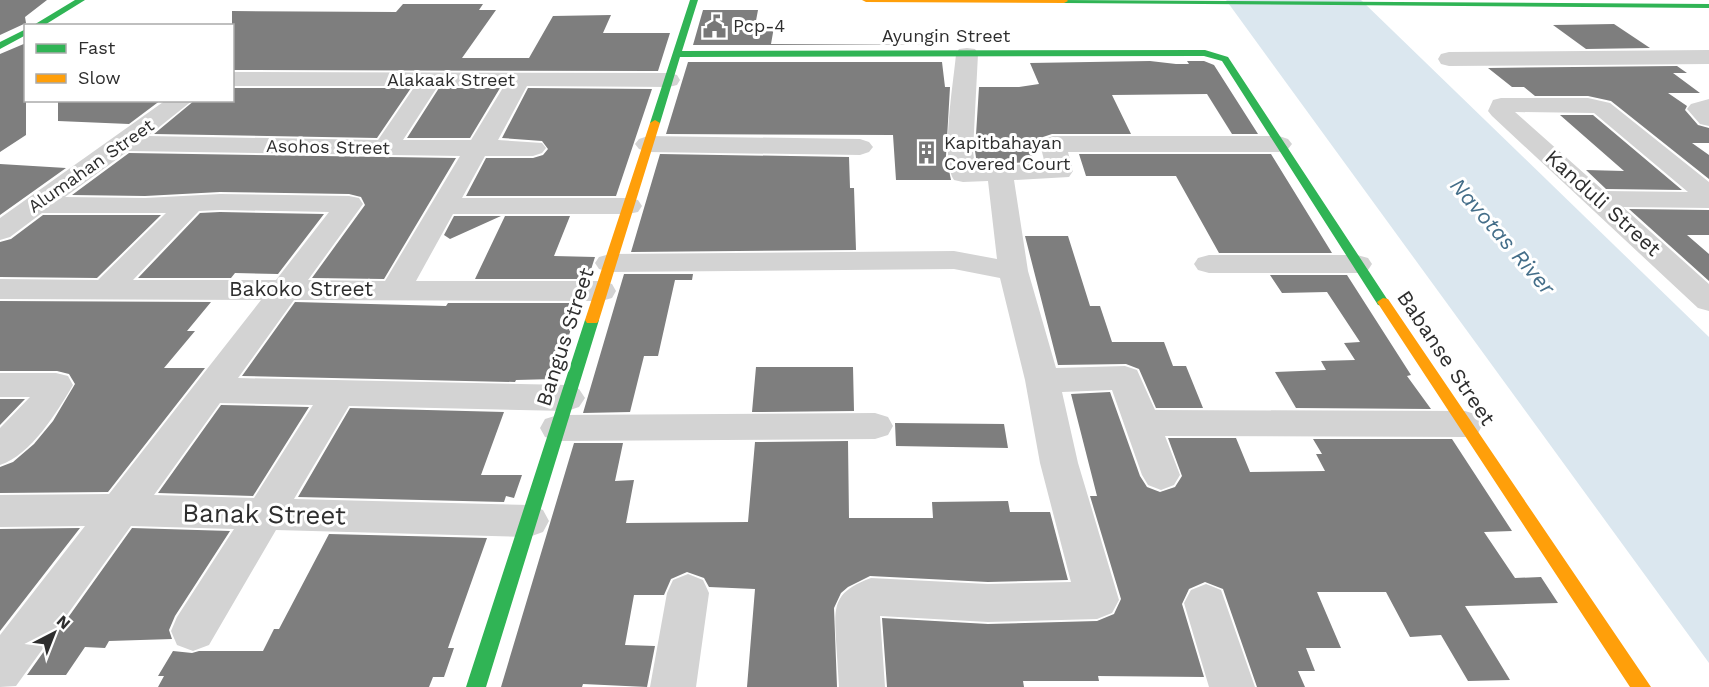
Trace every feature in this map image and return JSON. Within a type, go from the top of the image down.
[{"type":"street","points":[[39,24],[81,0]]},
{"type":"street","name":"Bangus Street","points":[[476,687],[694,0]]},
{"type":"street","points":[[866,0],[1709,6]]},
{"type":"street","points":[[0,46],[24,32]]},
{"type":"street","name":"Ayungin Street","points":[[677,54],[1205,53],[1216,55]]},
{"type":"street","points":[[967,54],[960,151],[963,174],[1060,171],[1053,144],[1279,144]]},
{"type":"street","name":"Babanse Street","points":[[1216,55],[1225,59],[1357,264],[1641,687]]},
{"type":"street","points":[[1449,59],[1709,57]]},
{"type":"street","name":"Alakaak Street","points":[[234,79],[669,80]]},
{"type":"street","points":[[385,148],[431,80]]},
{"type":"street","points":[[395,290],[519,80]]},
{"type":"street","name":"Alumahan Street","points":[[0,231],[179,102]]},
{"type":"street","name":"Kanduli Street","points":[[1709,195],[1602,108],[1588,105],[1501,105],[1500,111],[1709,301]]},
{"type":"street","points":[[1709,106],[1699,109],[1709,119]]},
{"type":"street","name":"Asohos Street","points":[[124,143],[385,148],[533,148]]},
{"type":"street","points":[[648,144],[860,147]]},
{"type":"street","points":[[862,687],[856,609],[871,597],[988,603],[1097,600],[1059,463],[1042,380],[1013,271],[1000,173]]},
{"type":"street","points":[[1600,200],[1709,200]]},
{"type":"street","points":[[106,289],[191,204]]},
{"type":"street","points":[[0,671],[349,204],[34,205]]},
{"type":"street","points":[[443,206],[628,207]]},
{"type":"street","name":"Bakoko Street","points":[[0,289],[395,290],[954,260],[1013,271]]},
{"type":"street","points":[[1209,264],[1357,264]]},
{"type":"street","points":[[1672,267],[1709,267]]},
{"type":"street","points":[[1042,380],[1125,378],[1161,475]]},
{"type":"street","points":[[0,385],[56,385],[40,410],[0,451]]},
{"type":"street","points":[[209,390],[338,394],[563,413],[874,426]]},
{"type":"street","points":[[193,631],[338,394]]},
{"type":"street","points":[[1141,423],[1466,424]]},
{"type":"street","name":"Banak Street","points":[[0,511],[119,510],[529,521]]},
{"type":"street","points":[[673,687],[688,593]]},
{"type":"street","points":[[1206,603],[1232,687]]},
{"type":"water","name":"Navotas River","points":[[1226,0],[1361,0],[1709,337],[1709,663]]},
{"type":"building","points":[[0,0],[47,0],[25,17],[26,23],[0,35]]},
{"type":"building","points":[[403,4],[483,4],[479,10],[496,10],[462,58],[529,58],[553,16],[611,15],[603,33],[670,33],[658,71],[234,70],[232,11],[396,12]]},
{"type":"building","points":[[703,10],[758,10],[755,26],[774,27],[771,44],[939,45],[693,45]]},
{"type":"building","points":[[1614,24],[1650,48],[1586,49],[1553,25]]},
{"type":"building","points":[[24,44],[26,135],[0,152],[0,54]]},
{"type":"building","points":[[1150,61],[1189,64],[1187,61],[1204,61],[1214,65],[1258,134],[1232,134],[1207,94],[1112,95],[1131,134],[1052,134],[1043,137],[1038,143],[1029,142],[1034,162],[977,164],[975,151],[979,87],[1019,87],[1039,84],[1030,63]]},
{"type":"building","points":[[688,62],[942,62],[945,87],[950,87],[946,156],[951,180],[896,180],[893,135],[666,134]]},
{"type":"building","points":[[1677,66],[1687,73],[1673,73],[1700,93],[1668,93],[1687,106],[1685,110],[1698,125],[1709,128],[1709,143],[1692,143],[1709,155],[1709,179],[1611,101],[1588,96],[1535,96],[1524,87],[1512,87],[1488,68]]},
{"type":"building","points":[[234,88],[411,88],[377,138],[154,134],[193,102],[234,102]]},
{"type":"building","points":[[439,88],[500,88],[470,138],[407,138]]},
{"type":"building","points":[[528,88],[652,89],[616,196],[466,196],[486,158],[533,158],[543,155],[548,149],[542,141],[502,138]]},
{"type":"building","points":[[58,102],[158,102],[129,124],[58,121]]},
{"type":"building","points":[[1560,115],[1593,115],[1682,190],[1606,189],[1586,170],[1624,171]]},
{"type":"building","points":[[129,153],[456,158],[384,279],[312,278],[365,205],[361,197],[349,194],[220,192],[145,196],[72,195]]},
{"type":"building","points":[[660,154],[849,157],[850,188],[854,188],[856,250],[631,252]]},
{"type":"building","points":[[1079,154],[1271,154],[1332,253],[1219,253],[1176,176],[1086,176]]},
{"type":"building","points":[[0,164],[66,168],[0,215]]},
{"type":"building","points":[[1629,209],[1709,210],[1709,235],[1687,235],[1709,254],[1709,281]]},
{"type":"building","points":[[200,213],[324,214],[278,274],[235,273],[231,278],[138,278]]},
{"type":"building","points":[[43,215],[161,215],[97,278],[0,277],[0,242],[11,239]]},
{"type":"building","points":[[454,216],[501,216],[450,239],[444,235]]},
{"type":"building","points":[[505,216],[570,216],[554,256],[595,257],[588,279],[475,279]]},
{"type":"building","points":[[1025,236],[1068,236],[1090,306],[1100,306],[1112,342],[1164,342],[1173,366],[1186,366],[1203,408],[1156,408],[1139,369],[1126,364],[1058,365]]},
{"type":"building","points":[[624,274],[693,274],[692,280],[675,280],[658,356],[644,356],[630,412],[583,413]]},
{"type":"building","points":[[1270,275],[1347,275],[1411,375],[1407,376],[1431,409],[1296,408],[1275,372],[1326,370],[1321,361],[1355,360],[1344,343],[1360,342],[1327,292],[1282,293]]},
{"type":"building","points":[[0,301],[211,302],[187,331],[195,331],[164,368],[205,368],[108,492],[0,493],[0,467],[13,462],[34,444],[53,421],[75,384],[69,374],[57,371],[0,371]]},
{"type":"building","points":[[295,302],[446,306],[448,303],[580,303],[554,379],[516,380],[515,382],[242,376]]},
{"type":"building","points":[[756,367],[853,367],[854,411],[752,412]]},
{"type":"building","points":[[1110,392],[1140,476],[1147,487],[1160,492],[1175,487],[1182,476],[1168,438],[1236,438],[1250,472],[1325,471],[1316,454],[1322,454],[1313,439],[1452,439],[1512,531],[1484,532],[1515,578],[1541,577],[1558,603],[1465,606],[1510,680],[1468,681],[1441,635],[1410,637],[1386,592],[1317,592],[1341,648],[1306,648],[1315,671],[1298,671],[1305,687],[1257,687],[1223,589],[1205,582],[1189,589],[1182,604],[1204,677],[1098,676],[1099,681],[1023,681],[1024,687],[887,687],[882,618],[988,624],[1097,621],[1114,614],[1121,599],[1090,496],[1097,496],[1071,394]]},
{"type":"building","points":[[0,399],[25,399],[0,425]]},
{"type":"building","points":[[221,405],[309,407],[253,496],[158,493]]},
{"type":"building","points":[[350,408],[504,412],[481,475],[522,475],[514,498],[506,496],[504,502],[298,497]]},
{"type":"building","points":[[895,423],[1004,424],[1008,448],[896,446]]},
{"type":"building","points":[[848,441],[849,518],[933,518],[932,502],[1008,501],[1010,512],[1050,512],[1068,580],[988,582],[870,576],[841,593],[834,608],[837,687],[747,687],[755,589],[709,587],[704,578],[687,572],[671,579],[664,595],[634,595],[625,645],[655,646],[647,687],[583,684],[582,687],[501,687],[574,443],[623,443],[615,481],[634,480],[626,523],[748,522],[755,442]]},
{"type":"building","points":[[80,528],[0,631],[0,529]]},
{"type":"building","points":[[132,528],[230,531],[175,616],[169,630],[172,639],[109,641],[105,648],[85,647],[66,675],[27,675]]},
{"type":"building","points":[[329,534],[487,538],[448,648],[454,648],[444,677],[433,677],[429,687],[158,687],[164,676],[158,676],[173,651],[192,653],[199,651],[263,651],[274,629],[279,629]]},
{"type":"traffic: fast","points":[[39,24],[81,0]]},
{"type":"traffic: fast","points":[[655,123],[694,0]]},
{"type":"traffic: fast","points":[[1064,1],[1709,6]]},
{"type":"traffic: fast","points":[[0,46],[24,32]]},
{"type":"traffic: fast","points":[[677,54],[1205,53],[1225,59],[1383,302]]},
{"type":"traffic: fast","points":[[476,687],[592,320]]},
{"type":"traffic: slow","points":[[866,0],[1064,1]]},
{"type":"traffic: slow","points":[[592,320],[655,123]]},
{"type":"traffic: slow","points":[[1383,302],[1641,687]]},
{"type":"place","name":"Pcp-4","points":[[715,26]]},
{"type":"place","name":"Kapitbahayan Covered Court","points":[[926,153]]}]
